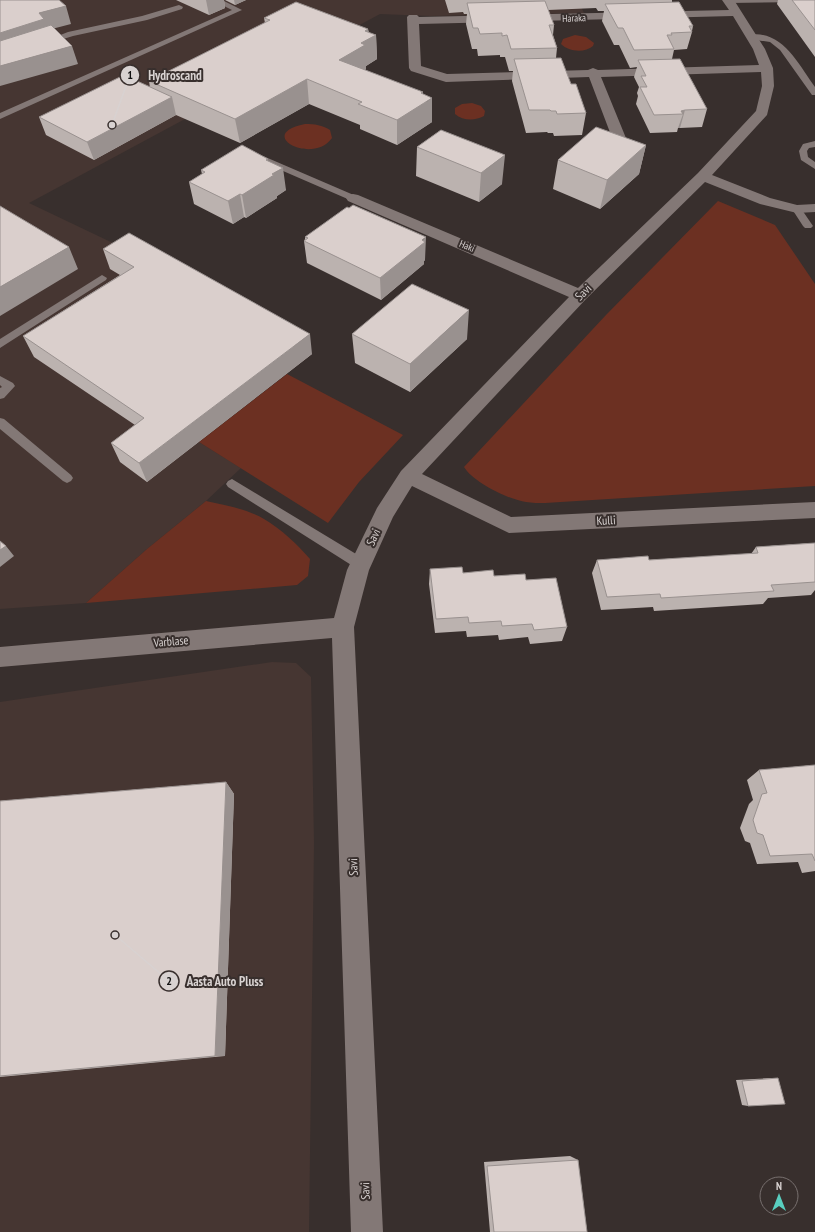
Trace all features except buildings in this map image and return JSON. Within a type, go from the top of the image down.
[{"type":"street","name":"Haraka","points":[[593,72],[446,78],[415,68],[413,19],[731,5]]},
{"type":"street","name":"Savi","points":[[367,1232],[343,627],[361,564],[384,514],[408,476],[580,295],[703,176],[762,112],[768,86],[767,68],[752,37],[731,5]]},
{"type":"street","points":[[621,143],[593,72],[767,68]]},
{"type":"street","points":[[703,176],[765,201],[797,209],[815,208]]},
{"type":"street","name":"Haki","points":[[353,198],[580,295]]},
{"type":"street","name":"Kulli","points":[[408,476],[509,525],[815,510]]},
{"type":"street","name":"Varblase","points":[[0,657],[343,627]]},
{"type":"lane","points":[[0,116],[238,10],[216,0]]},
{"type":"lane","points":[[731,5],[801,0]]},
{"type":"lane","points":[[36,46],[71,34],[144,18],[179,7]]},
{"type":"lane","points":[[752,37],[772,40],[782,48],[815,93]]},
{"type":"lane","points":[[815,144],[806,146],[804,158],[815,166]]},
{"type":"lane","points":[[263,158],[353,198]]},
{"type":"lane","points":[[797,209],[808,226]]},
{"type":"lane","points":[[0,344],[102,278]]},
{"type":"lane","points":[[0,380],[9,386],[0,395]]},
{"type":"lane","points":[[0,422],[67,478]]},
{"type":"lane","points":[[232,484],[361,564]]},
{"type":"shaded area","points":[[0,0],[578,0],[584,13],[430,16],[380,14],[29,203],[136,254],[312,354],[199,442],[241,468],[206,501],[147,549],[86,603],[0,609]]},
{"type":"shaded area","points":[[575,35],[586,37],[594,43],[593,46],[586,50],[577,51],[568,49],[561,44],[563,39]]},
{"type":"shaded area","points":[[472,103],[481,106],[485,111],[484,116],[469,120],[455,114],[455,108],[462,104]]},
{"type":"shaded area","points":[[305,124],[318,125],[327,128],[330,130],[332,138],[323,146],[312,149],[301,149],[292,145],[286,140],[285,134],[291,129]]},
{"type":"shaded area","points":[[718,201],[775,225],[815,284],[815,486],[536,503],[519,501],[510,498],[475,479],[464,467],[606,315]]},
{"type":"shaded area","points":[[287,374],[403,435],[359,482],[328,523],[199,442]]},
{"type":"shaded area","points":[[206,501],[250,513],[264,519],[283,532],[310,559],[308,576],[297,585],[86,603],[147,549]]},
{"type":"shaded area","points":[[272,662],[296,663],[311,677],[314,843],[309,1232],[0,1232],[0,702]]},
{"type":"place","name":"Hydroscand","points":[[112,125]]},
{"type":"place","name":"Aasta Auto Pluss","points":[[115,935]]}]
